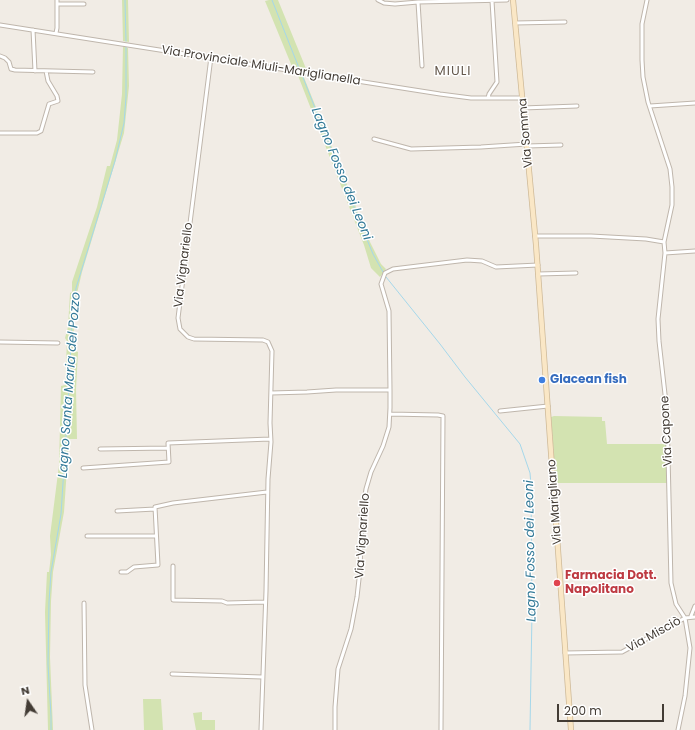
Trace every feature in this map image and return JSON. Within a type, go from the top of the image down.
[{"type":"street","points":[[378,0],[384,3],[507,0]]},
{"type":"street","name":"Via Somma","points":[[513,0],[538,265]]},
{"type":"street","name":"Via Capone","points":[[647,0],[642,24],[642,60],[648,102],[672,178],[672,205],[664,242],[665,253],[658,319],[659,348],[667,412],[671,583],[676,604],[685,618]]},
{"type":"street","points":[[488,98],[497,82],[492,1]]},
{"type":"street","points":[[56,33],[57,2],[84,4]]},
{"type":"street","points":[[418,2],[422,66]]},
{"type":"street","points":[[515,23],[565,22]]},
{"type":"street","name":"Via Provinciale Miuli-Mariglianella","points":[[0,25],[211,57],[370,84],[472,98],[522,98]]},
{"type":"street","points":[[33,30],[35,71]]},
{"type":"street","points":[[0,56],[8,60],[12,70],[93,72]]},
{"type":"street","name":"Via Vignariello","points":[[211,57],[178,318],[180,329],[188,337],[194,339],[263,340],[268,342],[272,351],[261,730]]},
{"type":"street","points":[[0,133],[37,133],[41,131],[49,104],[58,101],[57,96],[48,81],[46,71]]},
{"type":"street","points":[[650,106],[695,103]]},
{"type":"street","points":[[523,108],[577,106]]},
{"type":"street","points":[[374,139],[407,149],[561,144]]},
{"type":"street","points":[[535,236],[591,236],[646,239],[664,242]]},
{"type":"street","points":[[665,253],[695,251]]},
{"type":"street","name":"Via Vignariello","points":[[335,730],[334,707],[337,674],[351,629],[358,597],[361,525],[366,489],[371,472],[388,432],[390,414],[389,311],[381,287],[383,276],[385,273],[393,269],[461,261],[477,260],[496,267],[538,265]]},
{"type":"street","name":"Via Marigliano","points":[[538,265],[571,730]]},
{"type":"street","points":[[538,274],[576,274]]},
{"type":"street","points":[[0,342],[58,344]]},
{"type":"street","points":[[271,393],[336,390],[390,390]]},
{"type":"street","points":[[500,411],[548,406]]},
{"type":"street","points":[[390,414],[438,414],[443,416],[441,730]]},
{"type":"street","points":[[83,468],[169,462],[168,443],[270,439]]},
{"type":"street","points":[[100,449],[168,448]]},
{"type":"street","points":[[117,511],[155,509],[155,507],[173,503],[267,492]]},
{"type":"street","points":[[121,572],[127,572],[134,566],[158,565],[155,509]]},
{"type":"street","points":[[87,536],[156,536]]},
{"type":"street","points":[[173,566],[173,600],[265,602]]},
{"type":"street","points":[[84,603],[85,685],[92,730]]},
{"type":"street","points":[[691,616],[695,606]]},
{"type":"street","name":"Via Misciò","points":[[565,653],[622,652],[685,618],[691,616],[695,617]]},
{"type":"street","points":[[678,730],[685,696],[689,657],[689,643],[685,618]]},
{"type":"street","points":[[172,674],[262,677]]},
{"type":"green space","points":[[122,0],[128,0],[129,42],[123,41]]},
{"type":"green space","points":[[278,0],[307,71],[293,69],[265,1]]},
{"type":"green space","points":[[123,46],[128,48],[129,86],[124,133],[82,272],[75,302],[73,350],[78,352],[76,389],[77,439],[69,439],[64,512],[53,572],[50,657],[53,730],[48,730],[45,612],[47,572],[49,572],[51,555],[50,536],[59,465],[61,386],[65,385],[67,341],[65,338],[68,327],[72,282],[97,207],[107,166],[110,166],[117,140],[122,94]]},
{"type":"green space","points":[[297,73],[303,75],[370,242],[381,264],[386,269],[380,277],[371,268],[364,245]]},
{"type":"green space","points":[[551,417],[602,417],[602,421],[605,421],[607,444],[667,444],[668,483],[556,483]]},
{"type":"green space","points":[[143,699],[161,699],[163,730],[144,730]]},
{"type":"green space","points":[[202,712],[202,720],[215,720],[215,730],[196,730],[193,713]]},
{"type":"waterway","name":"Lagno Santa Maria del Pozzo","points":[[125,0],[126,41]]},
{"type":"waterway","name":"Lagno Fosso dei Leoni","points":[[272,0],[299,68]]},
{"type":"waterway","name":"Lagno Santa Maria del Pozzo","points":[[51,730],[48,664],[49,602],[51,572],[61,514],[72,320],[76,288],[115,161],[124,123],[126,97],[126,46]]},
{"type":"waterway","name":"Lagno Fosso dei Leoni","points":[[302,75],[363,230],[373,254],[383,272]]},
{"type":"waterway","name":"Lagno Fosso dei Leoni","points":[[386,277],[520,444],[530,473],[532,612],[530,730]]},
{"type":"place","name":"Glacean fish","points":[[542,380]]},
{"type":"place","name":"Farmacia Dott. Napolitano","points":[[557,583]]},
{"type":"district","name":"MIULI","points":[[453,72]]}]
